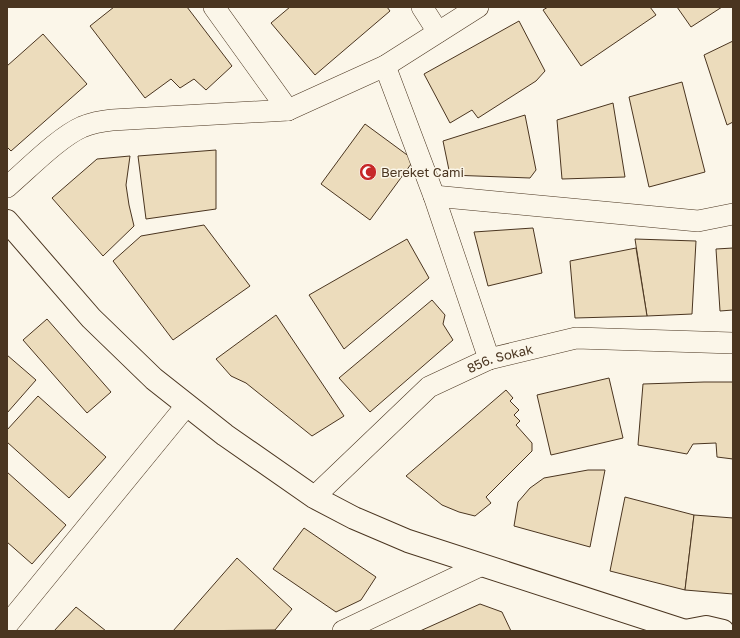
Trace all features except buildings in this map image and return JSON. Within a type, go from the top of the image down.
[{"type":"street","points":[[214,7],[288,110]]},
{"type":"street","points":[[422,7],[438,32]]},
{"type":"street","points":[[7,187],[69,135],[82,127],[96,122],[288,110],[385,66],[478,7]]},
{"type":"street","points":[[385,66],[434,196],[489,359]]},
{"type":"street","points":[[434,196],[698,221],[733,214]]},
{"type":"street","points":[[8,223],[96,324],[134,360],[186,406],[314,497],[354,518],[408,541],[685,631],[706,627],[723,631]]},
{"type":"street","name":"856. Sokak","points":[[314,497],[429,387],[489,359],[576,338],[733,344]]},
{"type":"street","points":[[7,624],[186,406]]},
{"type":"street","points":[[343,631],[482,565]]},
{"type":"place","name":"Bereket Cami","points":[[368,172]]}]
